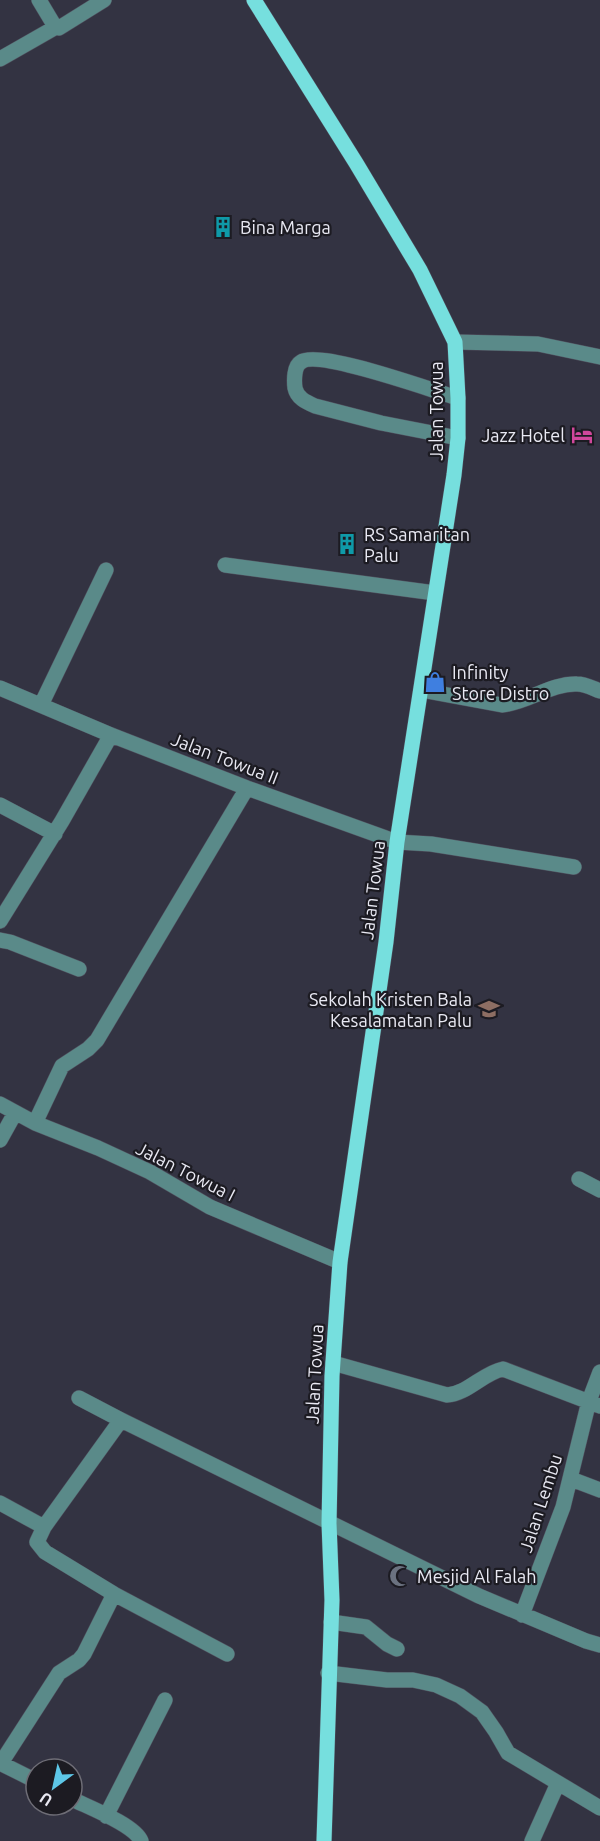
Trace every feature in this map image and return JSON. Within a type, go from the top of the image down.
[{"type":"main road","name":"Jalan Towua","points":[[254,0],[420,270],[455,342],[458,398],[458,438],[454,475],[397,842],[386,942],[340,1262],[333,1363],[329,1523],[331,1622],[324,1841]]},
{"type":"street","points":[[39,0],[56,27]]},
{"type":"street","points":[[0,59],[104,0]]},
{"type":"street","points":[[455,342],[538,344],[600,357]]},
{"type":"street","points":[[458,398],[374,371],[308,358],[296,367],[296,392],[305,401],[315,406],[381,423],[458,438]]},
{"type":"street","points":[[225,565],[435,593]]},
{"type":"street","points":[[41,705],[106,570]]},
{"type":"street","points":[[421,690],[502,705],[576,684],[600,691]]},
{"type":"street","name":"Jalan Towua II","points":[[0,688],[111,735],[247,788],[397,842],[431,844],[574,867]]},
{"type":"street","points":[[0,921],[55,834],[111,735]]},
{"type":"street","points":[[35,1123],[62,1066],[97,1041],[247,788]]},
{"type":"street","points":[[0,805],[55,834]]},
{"type":"street","points":[[0,940],[79,969]]},
{"type":"street","name":"Jalan Towua I","points":[[0,1104],[35,1123],[98,1148],[139,1168],[210,1207],[340,1262]]},
{"type":"street","points":[[0,1140],[15,1113]]},
{"type":"street","points":[[579,1179],[600,1190]]},
{"type":"street","points":[[333,1363],[447,1395],[457,1393],[494,1371],[503,1369],[594,1404]]},
{"type":"street","name":"Jalan Lembu","points":[[522,1615],[563,1507],[594,1404],[600,1372]]},
{"type":"street","points":[[79,1398],[329,1523],[522,1615],[600,1645]]},
{"type":"street","points":[[122,1420],[44,1527],[37,1542],[39,1547],[114,1594],[227,1654]]},
{"type":"street","points":[[571,1479],[600,1490]]},
{"type":"street","points":[[1,1505],[44,1527]]},
{"type":"street","points":[[24,1775],[0,1763],[59,1673],[84,1654],[114,1594]]},
{"type":"street","points":[[331,1622],[366,1627],[397,1649]]},
{"type":"street","points":[[328,1673],[387,1680],[413,1680],[436,1685],[460,1696],[482,1712],[508,1753],[600,1808]]},
{"type":"street","points":[[106,1816],[165,1700]]},
{"type":"street","points":[[532,1841],[558,1783]]},
{"type":"street","points":[[84,1805],[123,1825],[139,1836],[141,1841]]},
{"type":"place","name":"Bina Marga","points":[[223,227]]},
{"type":"place","name":"Jazz Hotel","points":[[582,435]]},
{"type":"place","name":"RS Samaritan Palu","points":[[347,544]]},
{"type":"place","name":"Infinity Store Distro","points":[[435,682]]},
{"type":"place","name":"Sekolah Kristen Bala Kesalamatan Palu","points":[[489,1009]]},
{"type":"place","name":"Mesjid Al Falah","points":[[400,1576]]}]
